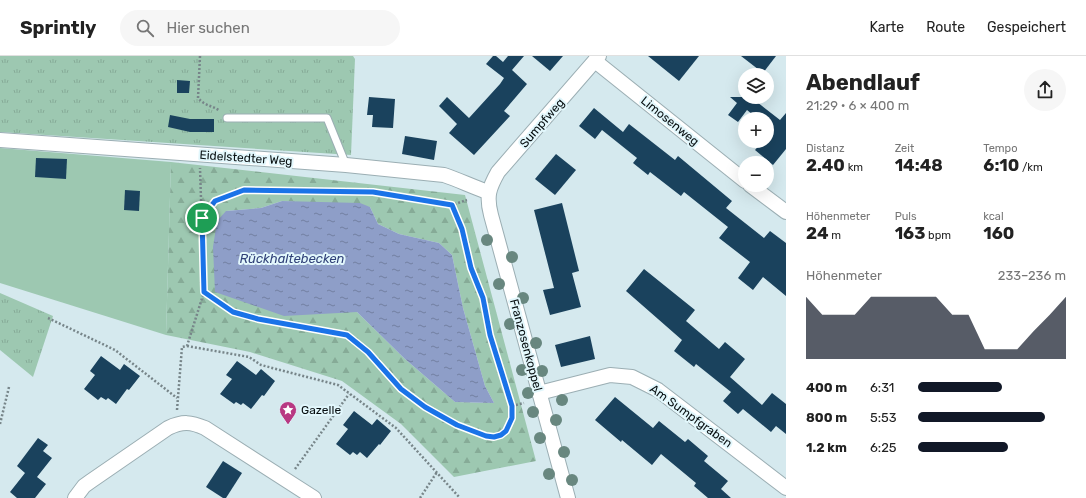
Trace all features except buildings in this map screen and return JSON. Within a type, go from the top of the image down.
[{"type":"street","name":"Limosenweg","points":[[597,58],[738,175]]},
{"type":"street","name":"Sumpfweg","points":[[488,192],[498,172],[597,58]]},
{"type":"street","name":"Eidelstedter Weg","points":[[0,140],[346,165],[444,175],[458,179],[473,187],[488,192]]},
{"type":"street","name":"Franzosenkoppel","points":[[488,192],[488,205],[568,498]]},
{"type":"street","points":[[759,192],[786,212]]},
{"type":"street","name":"Am Sumpfgraben","points":[[539,393],[610,375],[632,377],[658,390],[786,488]]},
{"type":"street","points":[[75,498],[84,486],[168,428],[177,424],[186,423],[195,424],[205,428],[314,498]]},
{"type":"lane","points":[[227,118],[328,118],[346,165]]},
{"type":"path","points":[[200,56],[198,98],[204,104],[217,109],[227,118]]},
{"type":"path","points":[[187,346],[204,292],[200,155]]},
{"type":"path","points":[[202,218],[215,201],[244,190],[373,192],[452,205],[462,229],[471,268],[483,298],[490,335],[512,406],[512,418],[506,431],[501,435],[494,437],[457,425],[425,407],[401,389],[368,352],[347,335],[258,319],[233,312],[204,292]]},
{"type":"path","points":[[48,318],[115,350],[178,398]]},
{"type":"path","points":[[177,414],[182,347],[187,346],[249,357],[261,365],[338,385],[348,394],[396,428],[460,498]]},
{"type":"path","points":[[0,424],[9,387]]},
{"type":"path","points":[[295,469],[348,394]]},
{"type":"path","points":[[512,406],[524,403]]},
{"type":"path","points":[[420,498],[437,472]]},
{"type":"green space","points":[[0,56],[353,56],[355,59],[351,155],[0,132]]},
{"type":"green space","points":[[0,148],[171,162],[166,335],[0,283]]},
{"type":"green space","points":[[171,162],[465,195],[536,461],[454,477],[401,424],[342,381],[250,352],[166,335]],"holes":[[[282,201],[370,207],[378,224],[399,234],[439,243],[452,255],[463,308],[485,386],[494,403],[455,402],[405,359],[357,312],[226,211],[261,208]]]},
{"type":"green space","points":[[0,293],[53,316],[33,377],[0,350]]},
{"type":"water","name":"Rückhaltebecken","points":[[282,201],[360,203],[370,207],[378,224],[399,234],[439,243],[452,255],[463,308],[485,386],[494,403],[455,402],[405,359],[357,312],[284,316],[215,292],[213,247],[217,221],[226,211],[261,208]]},
{"type":"place","name":"Gazelle","points":[[288,425]]},
{"type":"route","points":[[244,190],[373,192],[452,205],[462,229],[471,268],[483,298],[490,335],[512,406],[512,418],[506,431],[501,435],[494,437],[486,436],[457,425],[425,407],[401,389],[368,352],[347,335],[258,319],[233,312],[204,292],[202,218],[215,201],[244,190]]}]
